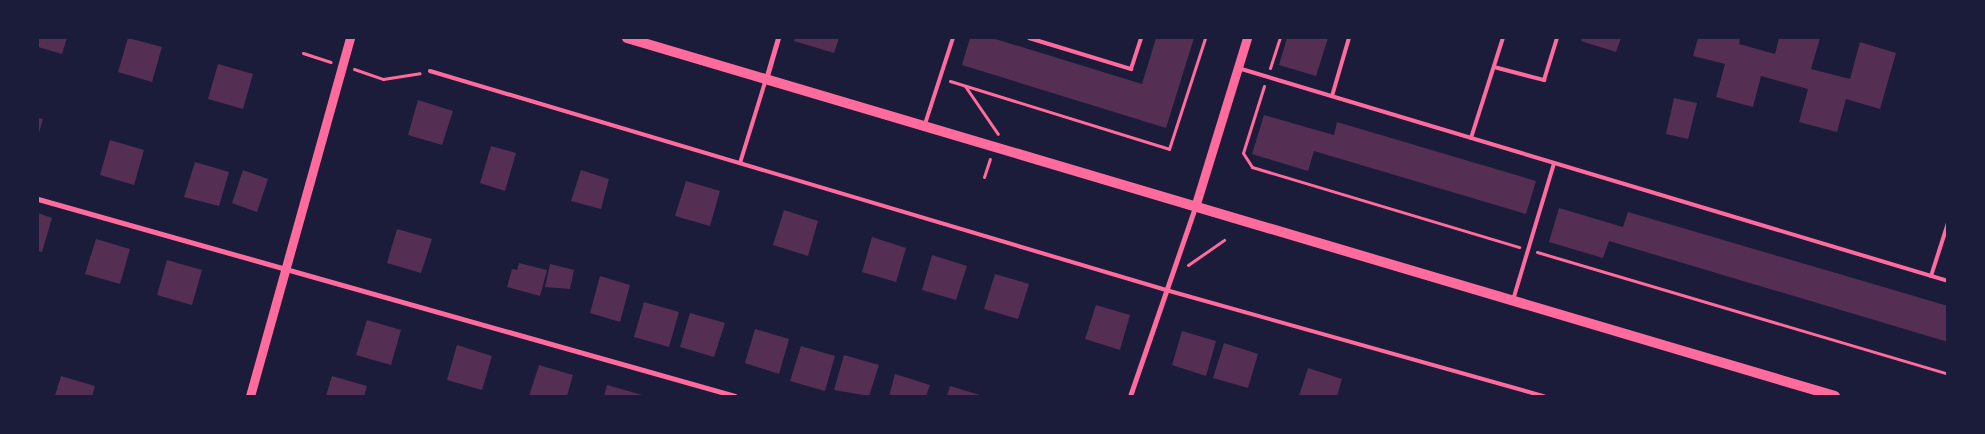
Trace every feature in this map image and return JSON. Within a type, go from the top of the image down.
[{"type":"main road","points":[[626,38],[1835,396]]},
{"type":"street","points":[[250,396],[350,38]]},
{"type":"street","points":[[766,79],[778,38]]},
{"type":"street","points":[[1130,396],[1195,207],[1247,38]]},
{"type":"street","points":[[38,199],[735,396]]},
{"type":"lane","points":[[925,127],[953,38]]},
{"type":"lane","points":[[1029,38],[1130,69],[1140,38]]},
{"type":"lane","points":[[1332,96],[1349,38]]},
{"type":"lane","points":[[1471,138],[1503,38]]},
{"type":"lane","points":[[1494,67],[1544,80],[1557,38]]},
{"type":"lane","points":[[1238,68],[1948,281]]},
{"type":"lane","points":[[430,71],[1166,290],[1544,396]]},
{"type":"lane","points":[[740,163],[766,79]]},
{"type":"lane","points":[[1512,301],[1554,163]]},
{"type":"lane","points":[[1931,276],[1948,223]]},
{"type":"path","points":[[940,78],[1169,149],[1205,38]]},
{"type":"path","points":[[1280,38],[1243,153],[1252,167],[1948,374]]},
{"type":"path","points":[[303,53],[383,79],[430,71]]},
{"type":"path","points":[[1170,278],[1224,240]]},
{"type":"building","points":[[38,38],[67,38],[62,54],[38,47]]},
{"type":"building","points":[[128,38],[162,47],[152,82],[118,72]]},
{"type":"building","points":[[795,38],[839,38],[834,53],[794,41]]},
{"type":"building","points":[[970,38],[992,38],[1142,84],[1156,38],[1194,38],[1166,128],[962,65]]},
{"type":"building","points":[[1287,38],[1328,38],[1316,76],[1279,65]]},
{"type":"building","points":[[1582,38],[1621,38],[1616,52],[1581,41]]},
{"type":"building","points":[[1698,38],[1740,38],[1739,44],[1775,54],[1779,38],[1820,38],[1811,69],[1850,79],[1860,42],[1896,53],[1880,109],[1846,99],[1837,132],[1799,122],[1808,89],[1761,76],[1753,107],[1716,97],[1725,64],[1693,56]]},
{"type":"building","points":[[218,64],[253,74],[243,109],[208,99]]},
{"type":"building","points":[[1674,98],[1697,103],[1688,139],[1666,134]]},
{"type":"building","points":[[418,100],[453,111],[442,145],[408,135]]},
{"type":"building","points":[[1264,115],[1334,135],[1337,122],[1536,181],[1526,214],[1314,151],[1308,171],[1252,154]]},
{"type":"building","points":[[38,118],[43,119],[38,136]]},
{"type":"building","points":[[110,140],[144,150],[134,185],[100,175]]},
{"type":"building","points":[[491,146],[516,153],[505,191],[480,183]]},
{"type":"building","points":[[195,162],[229,172],[219,206],[184,197]]},
{"type":"building","points":[[243,170],[268,179],[257,212],[232,203]]},
{"type":"building","points":[[581,170],[609,179],[601,209],[571,201]]},
{"type":"building","points":[[686,181],[720,191],[710,226],[675,216]]},
{"type":"building","points":[[1559,208],[1623,227],[1628,212],[1948,306],[1948,342],[1609,241],[1603,258],[1549,242]]},
{"type":"building","points":[[784,210],[818,221],[808,256],[773,245]]},
{"type":"building","points":[[38,213],[52,218],[42,252],[38,251]]},
{"type":"building","points":[[397,229],[432,239],[421,273],[387,263]]},
{"type":"building","points":[[872,237],[906,248],[896,282],[862,272]]},
{"type":"building","points":[[96,239],[130,249],[120,284],[85,274]]},
{"type":"building","points":[[932,255],[967,266],[956,300],[922,290]]},
{"type":"building","points":[[167,260],[202,270],[192,305],[157,295]]},
{"type":"building","points":[[519,263],[547,270],[540,296],[507,287],[512,269],[517,270]]},
{"type":"building","points":[[550,264],[574,270],[570,289],[545,287]]},
{"type":"building","points":[[995,274],[1029,284],[1018,319],[984,309]]},
{"type":"building","points":[[600,276],[630,285],[620,322],[590,313]]},
{"type":"building","points":[[644,302],[679,312],[669,347],[634,337]]},
{"type":"building","points":[[1096,305],[1130,315],[1120,350],[1085,339]]},
{"type":"building","points":[[690,313],[725,323],[714,357],[680,347]]},
{"type":"building","points":[[367,320],[401,330],[391,365],[356,355]]},
{"type":"building","points":[[755,329],[789,339],[779,374],[745,363]]},
{"type":"building","points":[[1182,331],[1216,341],[1206,376],[1172,365]]},
{"type":"building","points":[[1224,343],[1258,354],[1248,388],[1213,378]]},
{"type":"building","points":[[457,345],[492,356],[482,390],[447,380]]},
{"type":"building","points":[[801,346],[835,356],[825,391],[790,381]]},
{"type":"building","points":[[844,355],[879,365],[869,396],[834,390]]},
{"type":"building","points":[[539,365],[573,375],[567,396],[529,396]]},
{"type":"building","points":[[1308,368],[1342,379],[1337,396],[1299,396]]},
{"type":"building","points":[[895,374],[930,385],[926,396],[889,396]]},
{"type":"building","points":[[61,376],[95,386],[92,396],[55,396]]},
{"type":"building","points":[[332,376],[367,386],[364,396],[326,396]]},
{"type":"building","points":[[607,385],[642,395],[604,396]]},
{"type":"building","points":[[950,386],[983,396],[947,396]]}]
